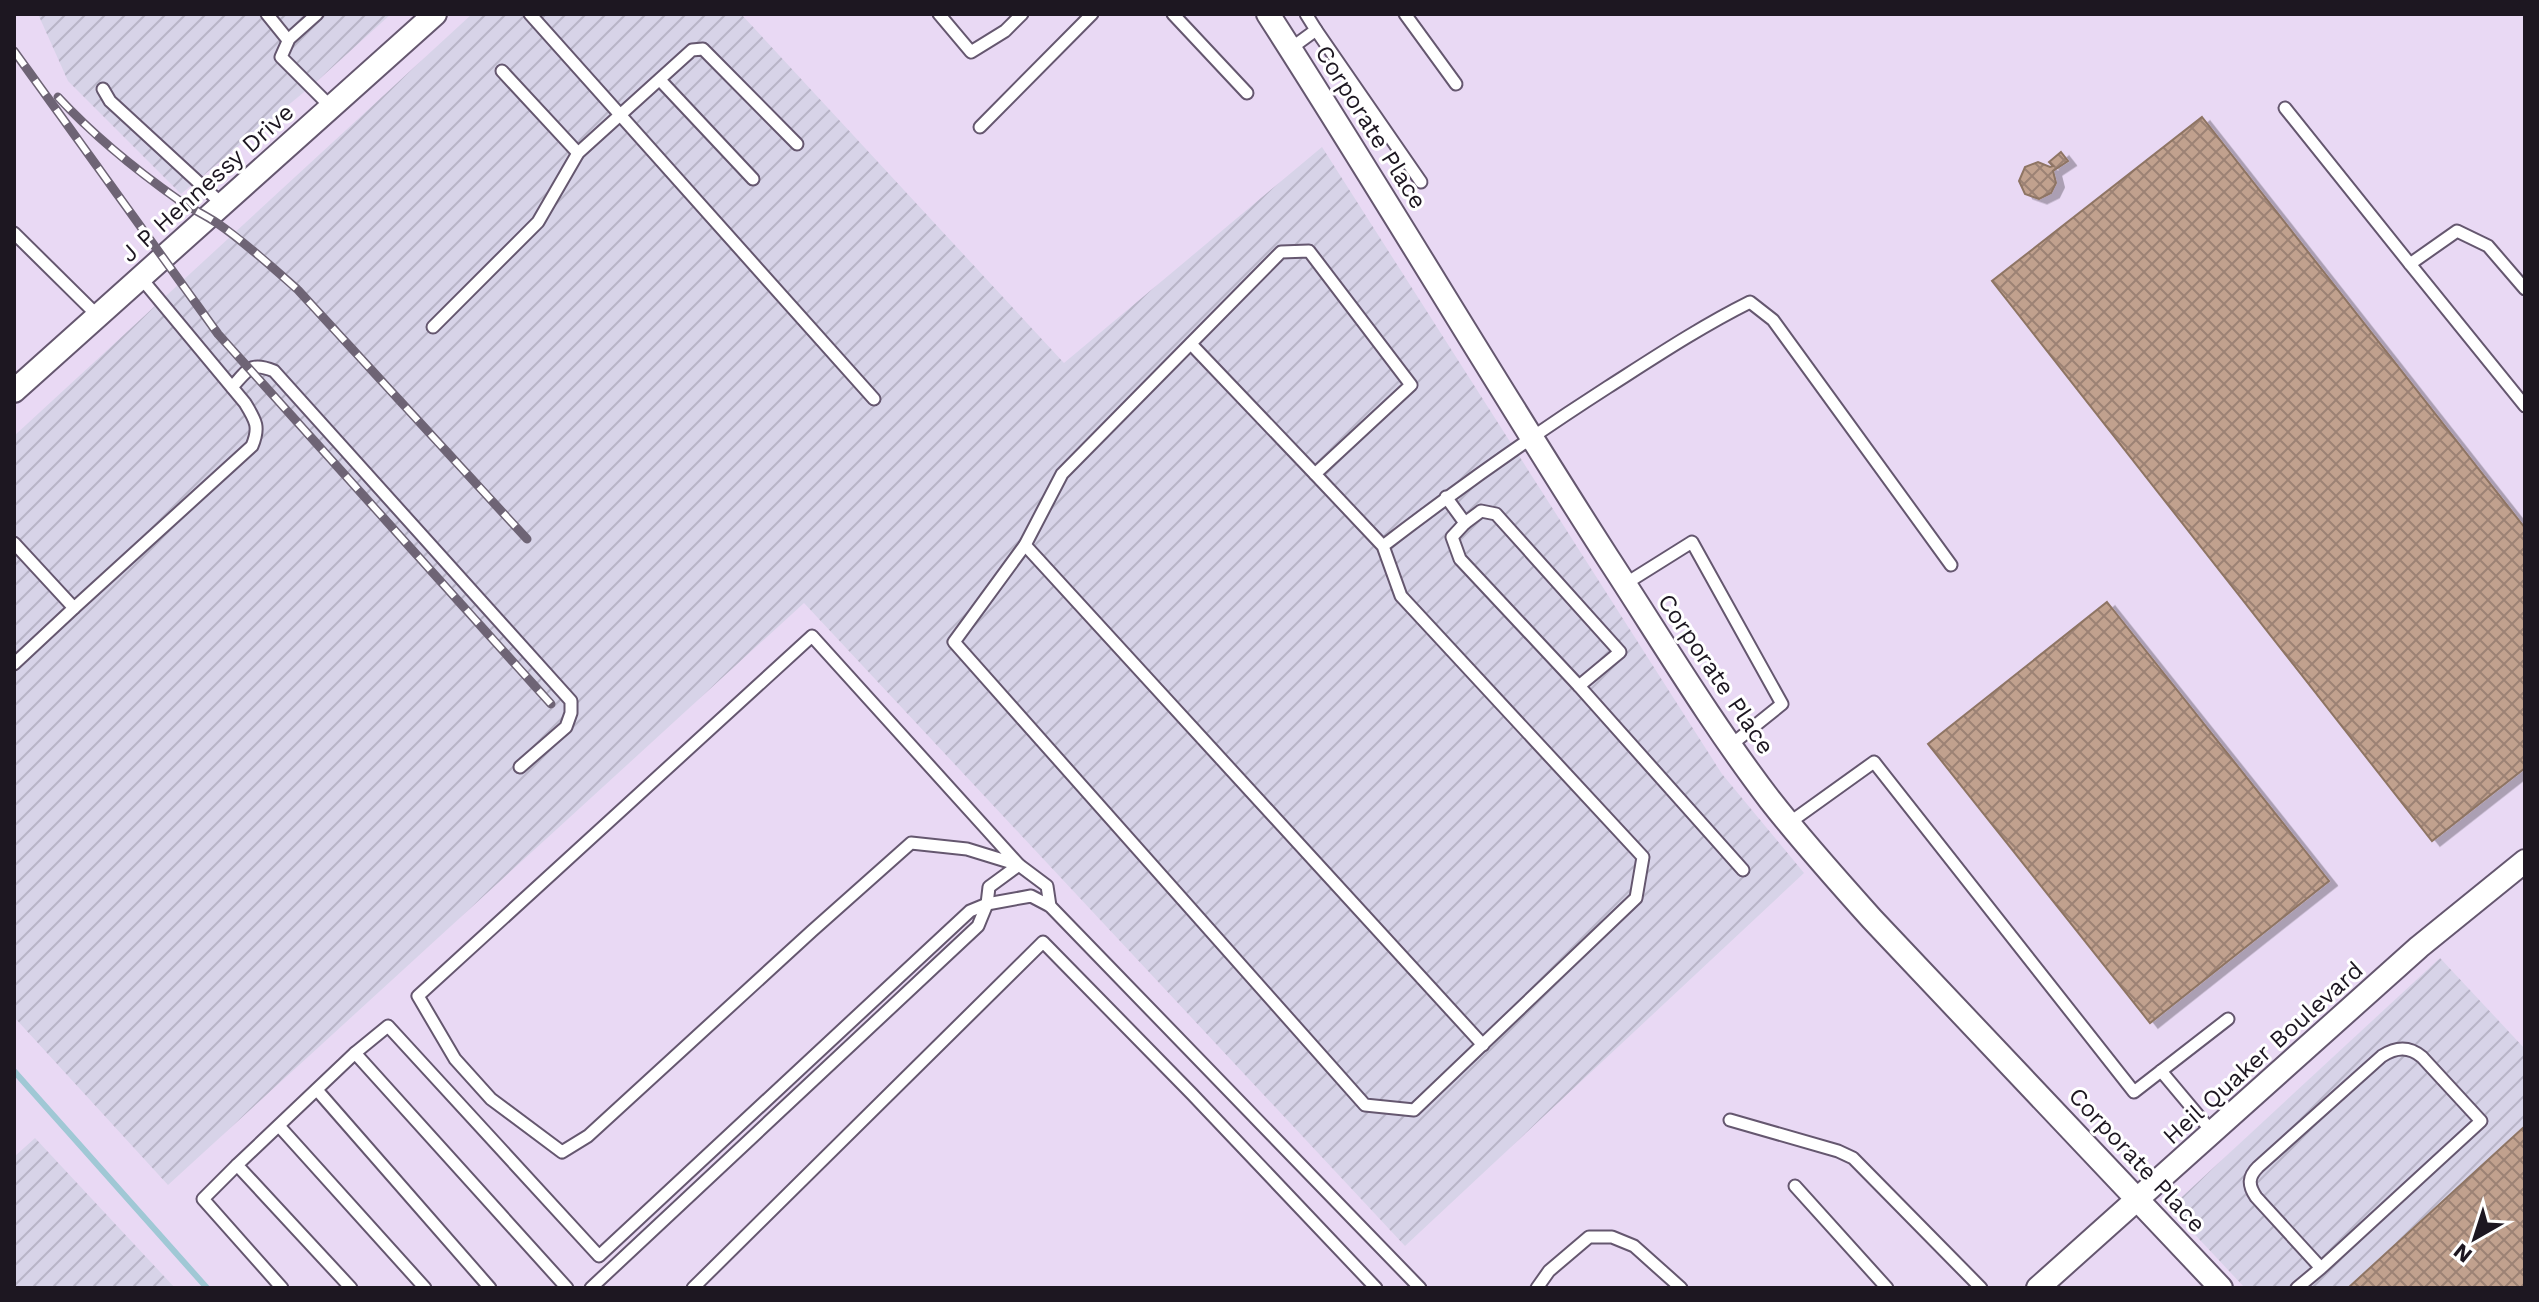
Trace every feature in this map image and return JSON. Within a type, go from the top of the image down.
[{"type":"street","name":"J P Hennessy Drive","points":[[14,391],[435,14]]},
{"type":"street","name":"Corporate Place","points":[[1268,14],[1364,164],[1530,437],[1731,745],[1789,823],[1872,919],[2221,1288]]},
{"type":"street","name":"Heil Quaker Boulevard","points":[[2038,1288],[2419,947],[2525,861]]},
{"type":"lane","points":[[267,14],[288,40]]},
{"type":"lane","points":[[317,14],[288,40],[281,57],[331,107]]},
{"type":"lane","points":[[530,14],[874,399]]},
{"type":"lane","points":[[939,14],[971,52],[1005,31],[1022,14]]},
{"type":"lane","points":[[980,127],[1092,14]]},
{"type":"lane","points":[[1173,14],[1247,93]]},
{"type":"lane","points":[[1306,14],[1421,182]]},
{"type":"lane","points":[[1405,14],[1456,84]]},
{"type":"lane","points":[[1290,49],[1316,30]]},
{"type":"lane","points":[[433,327],[538,222],[578,153],[692,50],[703,49],[797,144]]},
{"type":"lane","points":[[502,71],[578,153]]},
{"type":"lane","points":[[660,80],[753,179]]},
{"type":"lane","points":[[103,89],[110,101],[222,204]]},
{"type":"lane","points":[[2285,108],[2525,406]]},
{"type":"lane","points":[[2410,264],[2457,231],[2488,246],[2525,289]]},
{"type":"lane","points":[[14,233],[98,316]]},
{"type":"lane","points":[[1191,344],[1383,546],[1401,596],[1643,857],[1636,898],[1414,1110],[1365,1105],[954,642],[1025,545],[1062,474],[1281,252],[1309,251],[1411,385],[1315,474]]},
{"type":"lane","points":[[14,664],[252,446],[258,432],[254,417],[232,387],[141,278]]},
{"type":"lane","points":[[1383,546],[1530,437],[1702,327],[1750,302],[1773,320],[1951,565]]},
{"type":"lane","points":[[232,387],[249,369],[260,365],[274,371],[571,701],[566,727],[520,767]]},
{"type":"lane","points":[[1446,497],[1465,523]]},
{"type":"lane","points":[[1579,686],[1620,652],[1496,514],[1481,511],[1452,537],[1460,559],[1579,686],[1743,870]]},
{"type":"lane","points":[[1625,584],[1692,542],[1782,704],[1731,745]]},
{"type":"lane","points":[[14,543],[74,608]]},
{"type":"lane","points":[[1025,545],[1483,1045]]},
{"type":"lane","points":[[1019,865],[967,849],[911,843],[588,1136],[562,1152],[491,1099],[455,1059],[418,996],[812,636],[1019,865],[1047,886],[1050,906]]},
{"type":"lane","points":[[1789,823],[1874,762],[2134,1092],[2228,1019]]},
{"type":"lane","points":[[591,1288],[978,926],[987,904],[989,887],[1019,865]]},
{"type":"lane","points":[[282,1288],[203,1199],[355,1053],[388,1026],[599,1256],[970,911],[987,904],[1031,896],[1050,906],[1420,1288]]},
{"type":"lane","points":[[693,1288],[1043,942],[1376,1288]]},
{"type":"lane","points":[[2297,1288],[2321,1268],[2481,1121],[2422,1057],[2411,1050],[2399,1049],[2382,1056],[2250,1177],[2250,1186],[2256,1197],[2321,1268]]},
{"type":"lane","points":[[355,1053],[567,1288]]},
{"type":"lane","points":[[2161,1071],[2214,1133]]},
{"type":"lane","points":[[317,1090],[490,1288]]},
{"type":"lane","points":[[1730,1120],[1853,1158],[1981,1288]]},
{"type":"lane","points":[[279,1126],[425,1288]]},
{"type":"lane","points":[[237,1165],[351,1288]]},
{"type":"lane","points":[[1795,1186],[1887,1288]]},
{"type":"lane","points":[[1537,1288],[1549,1271],[1589,1237],[1612,1237],[1634,1246],[1681,1288]]},
{"type":"shaded area","points":[[38,14],[391,14],[315,83],[181,194],[68,81]]},
{"type":"shaded area","points":[[472,14],[741,14],[1064,363],[1322,147],[1722,774],[1804,873],[1405,1246],[804,603],[168,1185],[14,1017],[14,436]]},
{"type":"shaded area","points":[[2440,958],[2525,1049],[2525,1288],[2245,1288],[2170,1208]]},
{"type":"shaded area","points":[[35,1138],[175,1288],[14,1288],[14,1157]]},
{"type":"building","points":[[2202,117],[2525,528],[2525,768],[2432,841],[1992,281]]},
{"type":"building","points":[[2061,152],[2068,161],[2053,171],[2056,183],[2051,193],[2039,199],[2025,194],[2019,181],[2025,167],[2038,162],[2053,166],[2049,162]]},
{"type":"building","points":[[2107,602],[2329,881],[2150,1023],[1928,744]]},
{"type":"building","points":[[2525,1126],[2525,1288],[2348,1288]]},
{"type":"waterway","points":[[14,1071],[207,1288]]},
{"type":"railway","points":[[14,51],[218,334],[551,704]]},
{"type":"railway","points":[[58,97],[132,165],[180,201],[228,231],[298,290],[527,539]]}]
